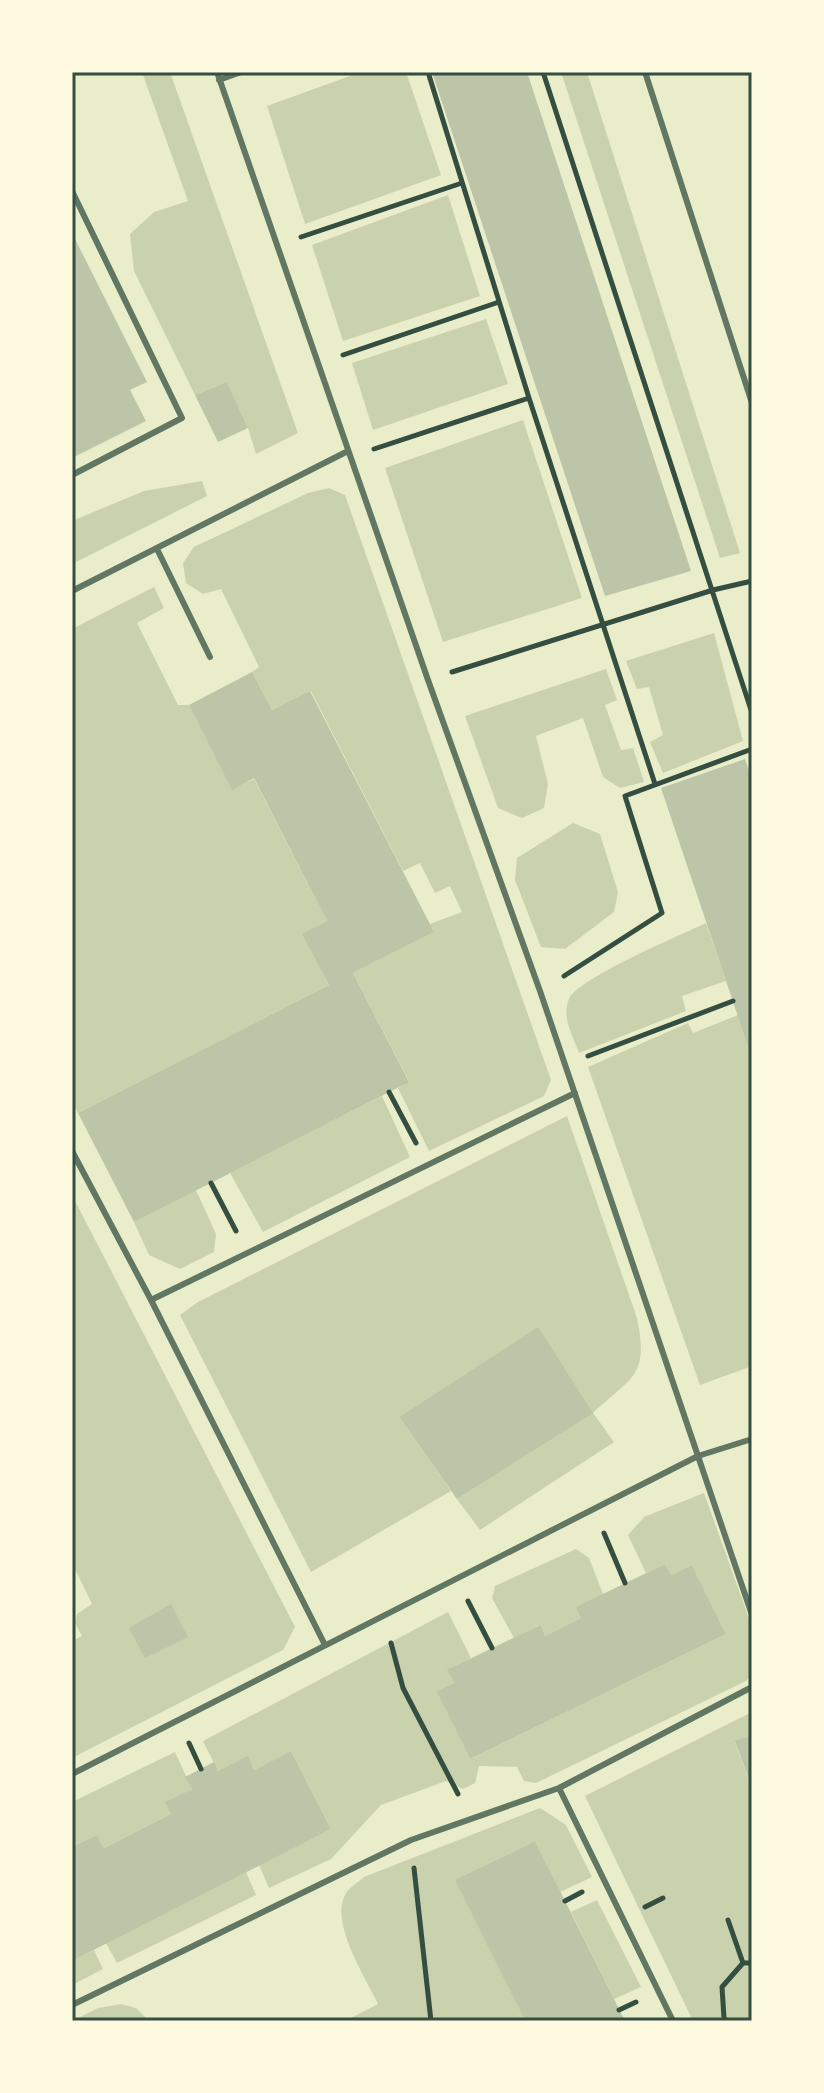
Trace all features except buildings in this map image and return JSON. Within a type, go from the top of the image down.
[{"type":"lane","points":[[241,72],[218,76],[428,680],[540,991],[752,1615]]},
{"type":"lane","points":[[645,72],[752,403]]},
{"type":"lane","points":[[72,191],[182,418],[72,475]]},
{"type":"lane","points":[[72,591],[348,451]]},
{"type":"lane","points":[[157,549],[210,657]]},
{"type":"lane","points":[[151,1300],[575,1093]]},
{"type":"lane","points":[[72,1151],[325,1645]]},
{"type":"lane","points":[[72,1774],[698,1456],[752,1439]]},
{"type":"lane","points":[[72,2005],[411,1840],[559,1788],[752,1687]]},
{"type":"lane","points":[[559,1788],[673,2021]]},
{"type":"path","points":[[428,72],[529,398],[655,784]]},
{"type":"path","points":[[543,72],[752,713]]},
{"type":"path","points":[[297,239],[462,183]]},
{"type":"path","points":[[335,357],[499,302]]},
{"type":"path","points":[[365,452],[529,398]]},
{"type":"path","points":[[428,680],[713,590],[752,581]]},
{"type":"path","points":[[540,991],[662,913],[625,796],[752,749]]},
{"type":"path","points":[[565,1065],[733,1001]]},
{"type":"path","points":[[389,1092],[428,1165]]},
{"type":"path","points":[[211,1183],[247,1253]]},
{"type":"path","points":[[594,1510],[625,1583]]},
{"type":"path","points":[[457,1578],[492,1648]]},
{"type":"path","points":[[383,1615],[403,1688],[470,1819]]},
{"type":"path","points":[[411,1840],[431,2021]]},
{"type":"path","points":[[728,1920],[743,1963]]},
{"type":"path","points":[[727,2021],[724,2018],[722,1987],[743,1963],[752,1963]]},
{"type":"green space","points":[[142,72],[170,72],[298,433],[256,454],[227,382],[195,395],[134,271],[130,234],[154,212],[188,201]]},
{"type":"green space","points":[[361,72],[406,72],[441,175],[305,224],[267,106]]},
{"type":"green space","points":[[561,72],[587,72],[740,553],[720,558]]},
{"type":"green space","points":[[448,195],[480,296],[343,341],[312,245]]},
{"type":"green space","points":[[486,319],[508,384],[373,430],[352,363]]},
{"type":"green space","points":[[523,420],[582,598],[443,642],[385,468]]},
{"type":"green space","points":[[202,481],[207,496],[72,564],[72,521],[144,491]]},
{"type":"green space","points":[[329,488],[345,495],[551,1080],[544,1096],[429,1151],[398,1088],[409,1081],[353,973],[434,932],[430,924],[462,912],[450,886],[435,893],[420,863],[403,871],[311,691],[272,710],[252,672],[259,667],[221,589],[203,594],[186,583],[183,563],[194,547],[308,493]]},
{"type":"green space","points":[[154,587],[164,608],[137,623],[178,705],[189,705],[232,789],[254,779],[327,921],[303,934],[329,985],[78,1113],[72,1102],[72,629]]},
{"type":"green space","points":[[714,633],[743,741],[663,773],[650,742],[663,735],[649,687],[637,689],[626,661]]},
{"type":"green space","points":[[606,669],[617,700],[605,705],[621,750],[633,748],[644,782],[620,788],[603,777],[583,718],[536,736],[548,784],[544,808],[522,818],[498,808],[465,716]]},
{"type":"green space","points":[[573,823],[600,834],[618,892],[614,912],[565,949],[541,947],[515,880],[517,858]]},
{"type":"green space","points":[[706,923],[726,981],[682,996],[686,1011],[579,1053],[566,1013],[569,999],[576,990],[610,969]]},
{"type":"green space","points":[[738,1015],[752,1056],[752,1366],[700,1385],[588,1067],[688,1023],[693,1033]]},
{"type":"green space","points":[[382,1096],[410,1157],[263,1232],[230,1173]]},
{"type":"green space","points":[[567,1116],[637,1318],[640,1337],[639,1364],[634,1373],[593,1413],[614,1442],[480,1530],[457,1499],[592,1413],[538,1328],[399,1417],[451,1491],[311,1572],[180,1315],[198,1302]]},
{"type":"green space","points":[[196,1190],[216,1234],[214,1252],[180,1269],[149,1255],[134,1222]]},
{"type":"green space","points":[[72,1195],[295,1627],[283,1650],[72,1758],[72,1641],[82,1636],[75,1623],[77,1614],[92,1604],[72,1563]]},
{"type":"green space","points":[[704,1493],[752,1627],[752,1674],[746,1681],[536,1783],[524,1781],[517,1767],[479,1766],[475,1783],[463,1789],[446,1781],[381,1805],[331,1859],[269,1888],[259,1865],[331,1829],[291,1751],[254,1770],[248,1757],[218,1771],[203,1741],[448,1612],[471,1658],[448,1671],[454,1683],[436,1691],[470,1759],[726,1634],[692,1565],[671,1575],[665,1564],[646,1573],[628,1535],[644,1517]]},
{"type":"green space","points":[[576,1549],[589,1558],[603,1594],[581,1618],[545,1636],[539,1625],[514,1638],[492,1598],[495,1586]]},
{"type":"green space","points":[[752,1712],[752,1735],[735,1742],[752,1789],[752,2021],[693,2021],[585,1796]]},
{"type":"green space","points":[[175,1752],[192,1789],[166,1802],[171,1814],[104,1848],[97,1835],[72,1847],[72,1802]]},
{"type":"green space","points":[[540,1808],[566,1825],[592,1877],[560,1892],[535,1841],[456,1880],[525,2021],[345,2021],[378,2004],[351,1951],[342,1921],[342,1907],[349,1890],[364,1877]]},
{"type":"green space","points":[[246,1872],[256,1895],[117,1963],[106,1943]]},
{"type":"green space","points":[[597,1900],[641,1987],[614,1999],[571,1912]]},
{"type":"green space","points":[[94,1950],[103,1969],[72,1985],[72,1961]]},
{"type":"green space","points":[[121,2004],[136,2008],[149,2021],[72,2021],[98,2008]]}]
